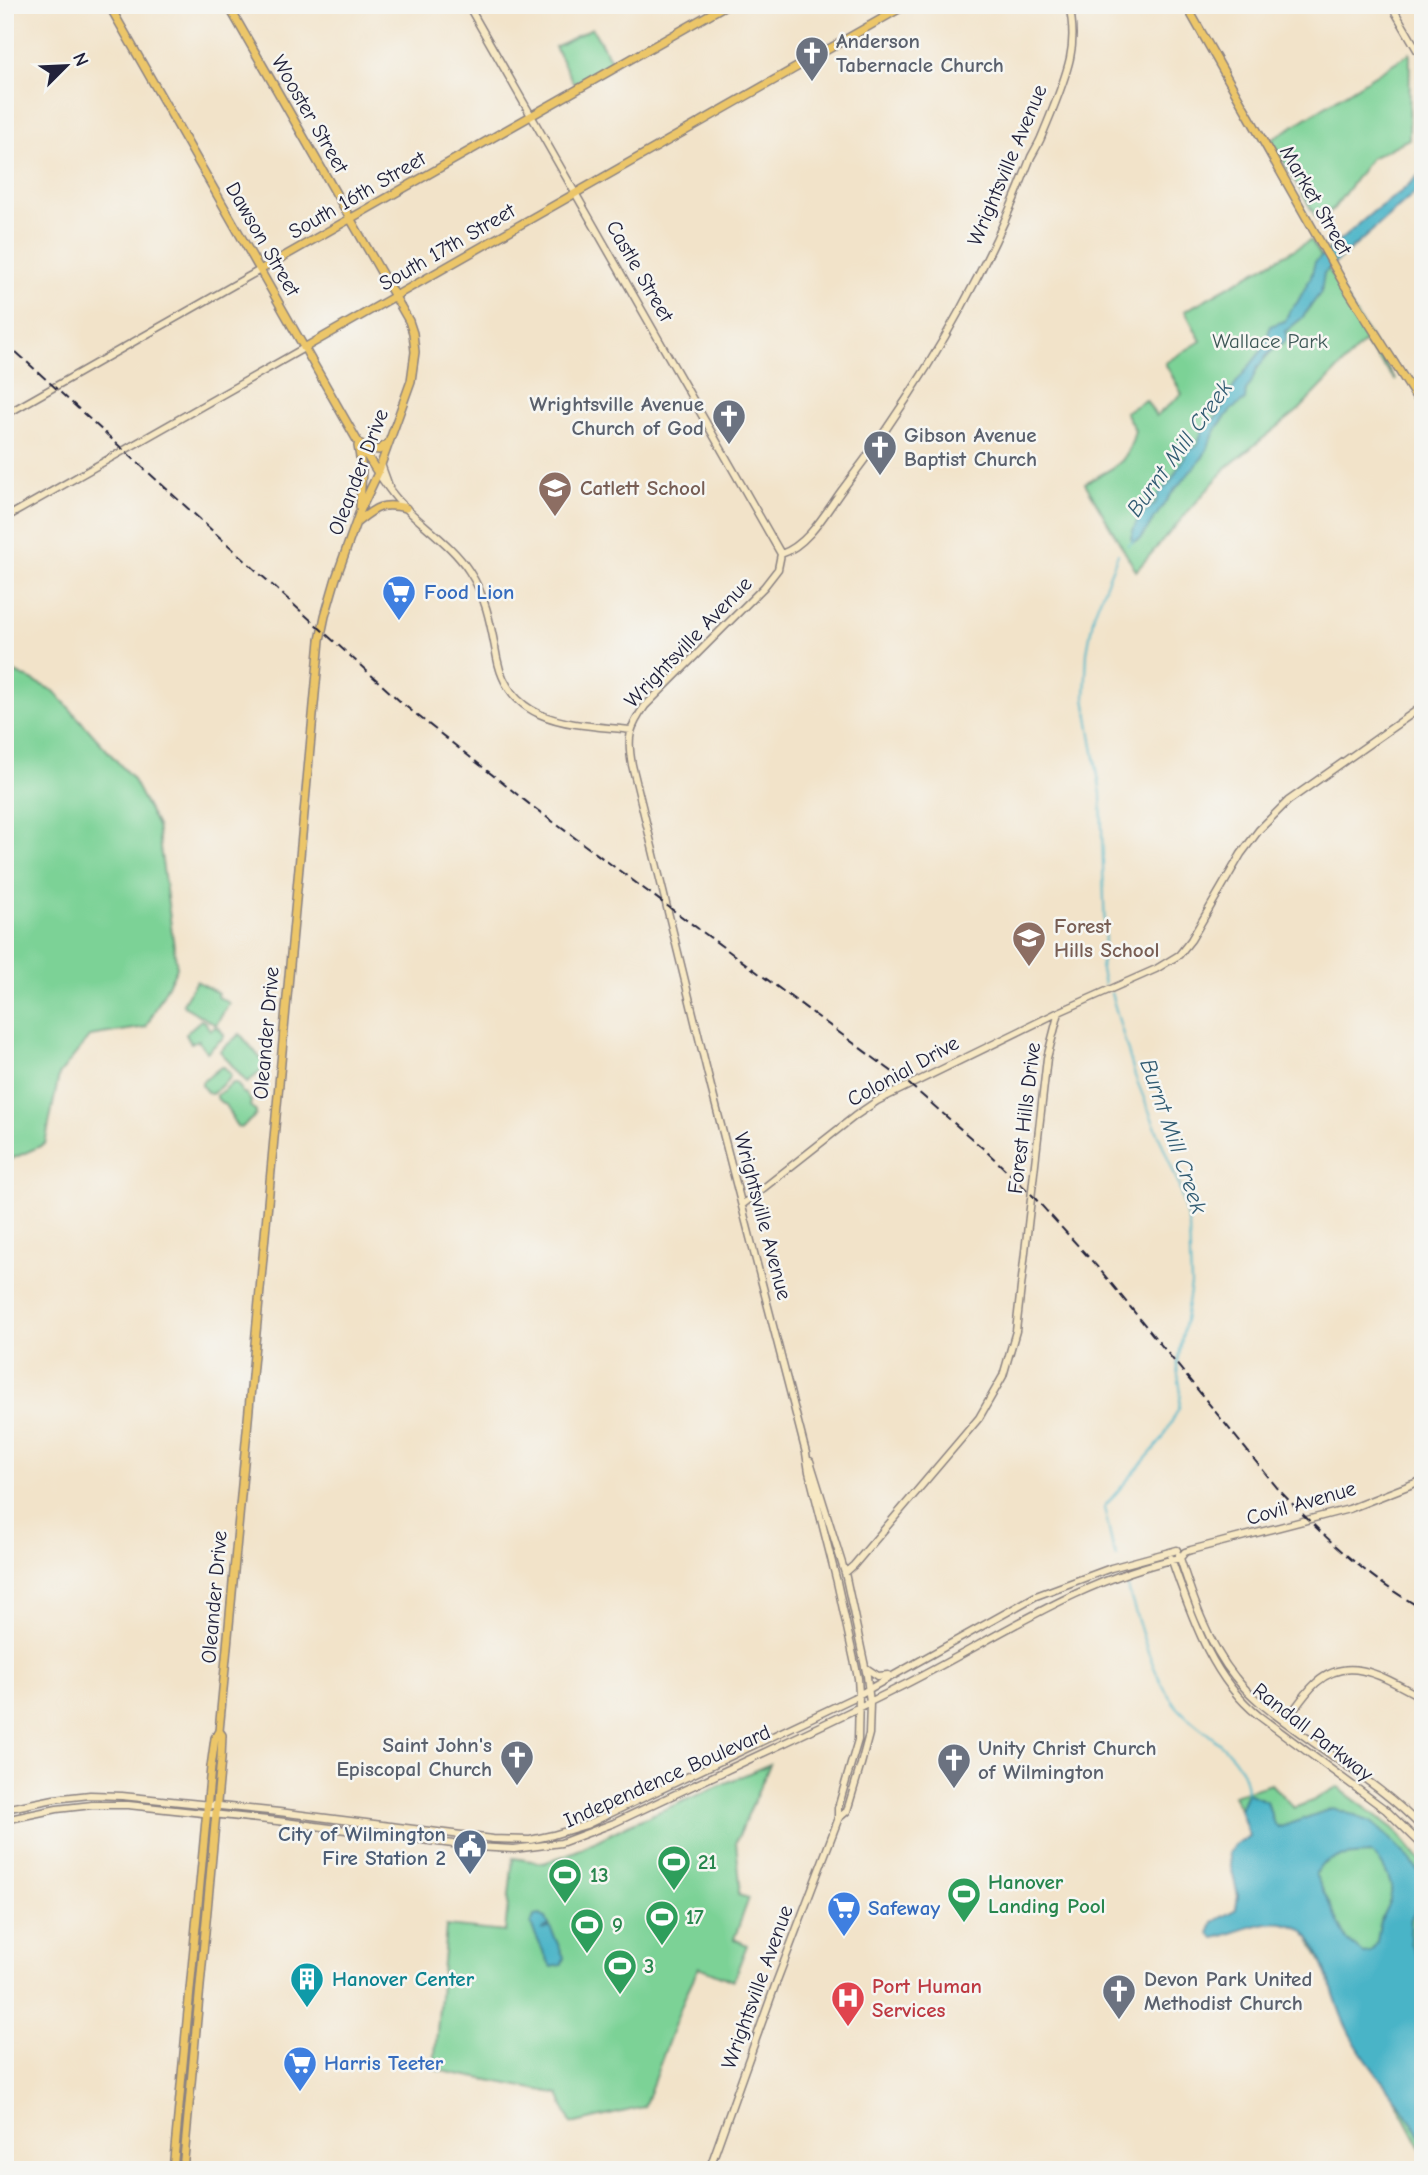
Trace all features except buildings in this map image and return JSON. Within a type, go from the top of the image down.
[{"type":"main road","name":"Dawson Street","points":[[109,5],[378,473]]},
{"type":"main road","name":"Wooster Street","points":[[228,5],[409,321],[415,352]]},
{"type":"main road","name":"South 16th Street","points":[[260,270],[726,5]]},
{"type":"main road","name":"South 17th Street","points":[[304,348],[906,5]]},
{"type":"main road","name":"Market Street","points":[[1186,5],[1344,284],[1423,408]]},
{"type":"main road","name":"Oleander Drive","points":[[173,2170],[206,1814],[215,1738],[219,1731],[318,653],[325,615],[360,511],[378,473],[411,381],[415,352]]},
{"type":"main road","points":[[356,438],[374,450],[382,449],[389,441]]},
{"type":"main road","points":[[356,438],[362,469],[360,511]]},
{"type":"main road","points":[[356,524],[382,505],[407,508]]},
{"type":"main road","name":"Oleander Drive","points":[[183,2170],[217,1806],[222,1735],[219,1731]]},
{"type":"street","name":"Castle Street","points":[[468,5],[781,554]]},
{"type":"street","name":"Wrightsville Avenue","points":[[709,2170],[839,1816],[838,1808],[858,1740],[860,1708],[846,1625],[806,1453],[632,765],[629,741],[631,730],[645,706],[764,587],[778,569],[781,554],[801,542],[849,481],[895,416],[941,342],[994,244],[1040,141],[1070,57],[1073,29],[1069,5]]},
{"type":"street","points":[[1391,5],[1423,60]]},
{"type":"street","name":"South 16th Street","points":[[5,415],[260,270]]},
{"type":"street","name":"South 17th Street","points":[[5,518],[304,348]]},
{"type":"street","name":"Dawson Street","points":[[381,464],[389,488]]},
{"type":"street","name":"Dawson Street","points":[[378,473],[397,499],[448,545],[472,575],[488,612],[500,671],[519,700],[551,720],[631,730]]},
{"type":"street","points":[[1059,1012],[1156,969],[1179,955],[1191,940],[1241,854],[1271,817],[1287,802],[1423,706]]},
{"type":"street","name":"Colonial Drive","points":[[743,1205],[877,1101],[1059,1012]]},
{"type":"street","name":"Forest Hills Drive","points":[[845,1573],[979,1418],[1003,1376],[1016,1331],[1047,1058],[1059,1012]]},
{"type":"street","name":"Wrightsville Avenue","points":[[806,1453],[815,1471],[845,1573],[869,1689],[871,1718],[864,1754],[847,1811],[839,1816]]},
{"type":"street","name":"Covil Avenue","points":[[1175,1555],[1349,1509],[1423,1480]]},
{"type":"street","name":"Independence Boulevard","points":[[5,1809],[54,1798],[122,1796],[493,1839],[541,1838],[563,1833],[601,1818],[859,1694],[1036,1596],[1111,1567],[1175,1555]]},
{"type":"street","name":"Independence Boulevard","points":[[5,1820],[44,1811],[92,1805],[128,1805],[476,1847],[526,1849],[551,1845],[573,1840],[614,1823],[860,1708],[1076,1592],[1175,1555]]},
{"type":"street","name":"Randall Parkway","points":[[1175,1555],[1210,1638],[1222,1659],[1249,1694],[1391,1800],[1423,1829]]},
{"type":"street","name":"Randall Parkway","points":[[1175,1555],[1207,1648],[1221,1674],[1240,1698],[1259,1716],[1393,1815],[1423,1846]]},
{"type":"street","points":[[866,1668],[878,1676],[900,1672]]},
{"type":"street","points":[[1285,1722],[1316,1682],[1347,1668],[1370,1672],[1423,1698]]},
{"type":"green space","points":[[592,28],[612,62],[574,84],[555,47]]},
{"type":"green space","points":[[1410,53],[1409,139],[1371,158],[1334,208],[1318,221],[1271,140]]},
{"type":"green space","name":"Wallace Park","points":[[1311,240],[1396,381],[1364,342],[1300,409],[1227,467],[1136,571],[1085,483],[1112,469],[1128,452],[1135,430],[1125,412],[1146,400],[1156,416],[1182,394],[1165,363],[1201,341],[1185,311]]},
{"type":"green space","points":[[5,667],[54,691],[132,778],[157,826],[177,968],[146,1027],[90,1036],[59,1075],[45,1144],[5,1162]]},
{"type":"green space","points":[[196,981],[218,993],[217,996],[229,1003],[216,1025],[184,1006],[183,1003]]},
{"type":"green space","points":[[201,1020],[210,1030],[219,1028],[224,1035],[207,1052],[199,1040],[191,1043],[186,1036]]},
{"type":"green space","points":[[240,1034],[267,1066],[247,1083],[220,1051]]},
{"type":"green space","points":[[221,1067],[231,1075],[230,1078],[212,1094],[208,1093],[202,1082]]},
{"type":"green space","points":[[233,1083],[245,1093],[251,1101],[250,1106],[256,1112],[241,1128],[217,1098],[217,1095]]},
{"type":"green space","points":[[770,1764],[736,1842],[740,1883],[738,1895],[749,1898],[734,1939],[747,1945],[733,1981],[699,1967],[686,1994],[644,2107],[571,2124],[559,2094],[437,2070],[434,2067],[446,1926],[505,1932],[513,1858],[544,1863]]},
{"type":"green space","points":[[1271,1784],[1294,1808],[1337,1787],[1394,1829],[1423,1864],[1423,2152],[1233,1795]]},
{"type":"water","points":[[1423,171],[1423,186],[1324,273],[1321,292],[1302,318],[1286,331],[1286,341],[1274,349],[1257,369],[1246,390],[1245,400],[1231,410],[1218,426],[1203,457],[1171,494],[1141,538],[1133,542],[1131,538],[1139,517],[1155,504],[1159,493],[1169,484],[1188,452],[1198,445],[1202,431],[1220,413],[1236,383],[1266,345],[1270,326],[1285,321],[1311,277],[1315,262]]},
{"type":"water","points":[[1247,1793],[1267,1801],[1278,1828],[1333,1808],[1371,1822],[1409,1858],[1423,1878],[1423,1892],[1411,1919],[1410,1942],[1423,1968],[1423,2143],[1405,2111],[1350,2034],[1319,1954],[1305,1933],[1287,1923],[1276,1922],[1255,1925],[1214,1938],[1209,1934],[1213,1922],[1236,1909],[1238,1896],[1228,1853],[1249,1836],[1240,1809]],"holes":[[[1372,1854],[1389,1878],[1391,1894],[1376,1944],[1370,1952],[1363,1953],[1347,1940],[1315,1874],[1319,1867],[1332,1859]]]},
{"type":"water","points":[[534,1916],[546,1918],[549,1925],[541,1930],[550,1927],[564,1957],[562,1965],[552,1967],[549,1964],[531,1925]]},
{"type":"waterway","name":"Burnt Mill Creek","points":[[1128,545],[1133,541]]},
{"type":"waterway","name":"Burnt Mill Creek","points":[[1104,984],[1101,970],[1105,937],[1101,794],[1085,698],[1087,652],[1094,614],[1118,554]]},
{"type":"waterway","name":"Burnt Mill Creek","points":[[1111,993],[1135,1076],[1178,1183],[1189,1226],[1191,1285],[1177,1368],[1181,1393],[1179,1408],[1162,1440],[1104,1507],[1117,1557]]},
{"type":"waterway","name":"Burnt Mill Creek","points":[[1126,1582],[1145,1642],[1163,1686],[1181,1711],[1229,1752],[1245,1777],[1247,1793]]},
{"type":"railway","points":[[5,342],[403,704],[533,807],[909,1084],[986,1151],[1032,1195],[1101,1271],[1279,1490],[1346,1555],[1383,1584],[1423,1609]]},
{"type":"place","name":"Anderson Tabernacle Church","points":[[812,83]]},
{"type":"place","name":"Wrightsville Avenue Church of God","points":[[729,446]]},
{"type":"place","name":"Gibson Avenue Baptist Church","points":[[880,477]]},
{"type":"place","name":"Catlett School","points":[[555,518]]},
{"type":"place","name":"Food Lion","points":[[399,622]]},
{"type":"place","name":"Forest Hills School","points":[[1029,968]]},
{"type":"place","name":"Saint John's Episcopal Church","points":[[517,1787]]},
{"type":"place","name":"Unity Christ Church of Wilmington","points":[[954,1790]]},
{"type":"place","name":"City of Wilmington Fire Station 2","points":[[470,1876]]},
{"type":"place","name":"21","points":[[674,1892]]},
{"type":"place","name":"13","points":[[565,1905]]},
{"type":"place","name":"Hanover Landing Pool","points":[[964,1924]]},
{"type":"place","name":"Safeway","points":[[844,1938]]},
{"type":"place","name":"17","points":[[662,1947]]},
{"type":"place","name":"9","points":[[587,1955]]},
{"type":"place","name":"3","points":[[620,1996]]},
{"type":"place","name":"Hanover Center","points":[[307,2009]]},
{"type":"place","name":"Devon Park United Methodist Church","points":[[1119,2021]]},
{"type":"place","name":"Port Human Services","points":[[848,2028]]},
{"type":"place","name":"Harris Teeter","points":[[300,2093]]}]
